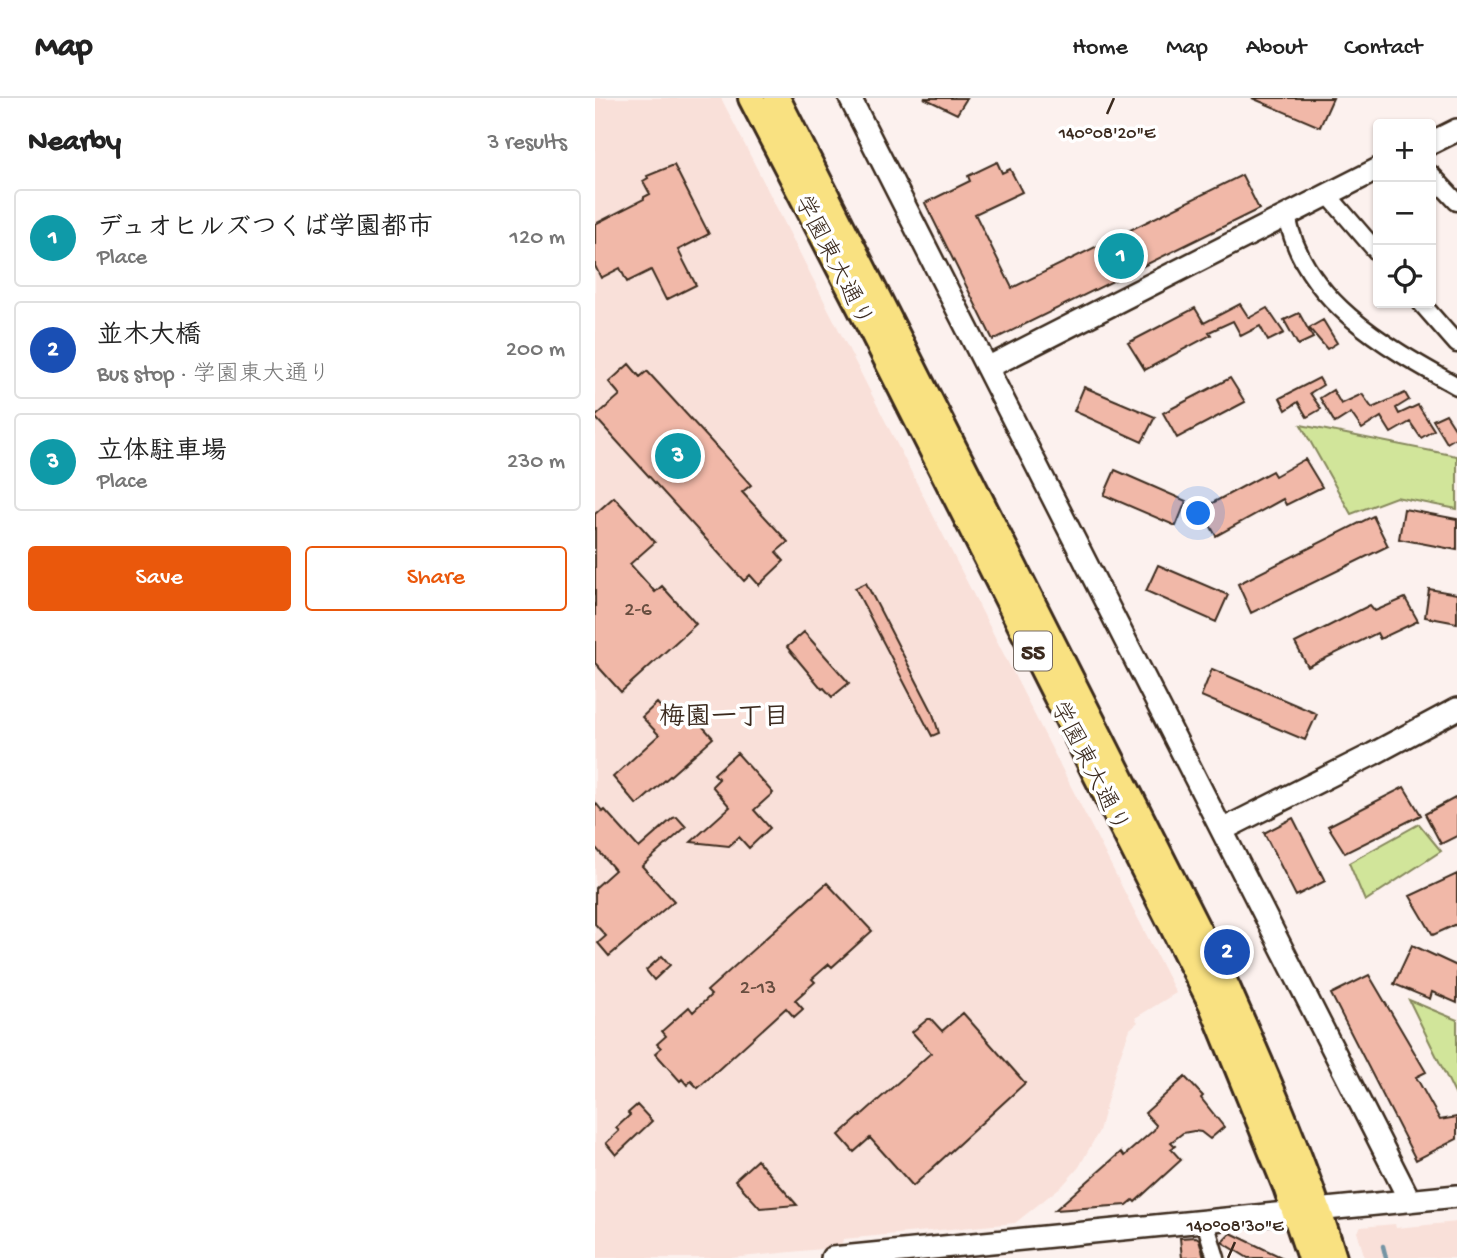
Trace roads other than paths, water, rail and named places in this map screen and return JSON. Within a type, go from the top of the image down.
[{"type":"main road","name":"学園東大通り","points":[[751,98],[873,332],[1211,1003],[1307,1212],[1334,1258]]},
{"type":"main road","name":"学園東大通り","points":[[777,98],[1228,989],[1267,1076],[1307,1212],[1310,1258]]},
{"type":"street","points":[[850,98],[1410,1201]]},
{"type":"street","points":[[1436,140],[1457,130]]},
{"type":"street","points":[[987,368],[1373,172]]},
{"type":"street","points":[[1436,179],[1457,202]]},
{"type":"street","points":[[1328,195],[1373,247]]},
{"type":"street","points":[[1287,215],[1290,233],[1307,267],[1338,308],[1381,342],[1457,386]]},
{"type":"street","points":[[1425,308],[1457,344]]},
{"type":"street","points":[[1222,830],[1457,709]]},
{"type":"street","points":[[832,1258],[1457,1196]]},
{"type":"street","points":[[1205,1222],[1216,1258]]},
{"type":"waterway","points":[[1383,1246],[1386,1258]]},
{"type":"place","name":"デュオヒルズつくば学園都市","points":[[1121,256]]},
{"type":"place","name":"立体駐車場","points":[[678,456]]},
{"type":"place","name":"並木大橋","points":[[1227,952]]},
{"type":"district","name":"梅園一丁目","points":[[724,715]]}]
